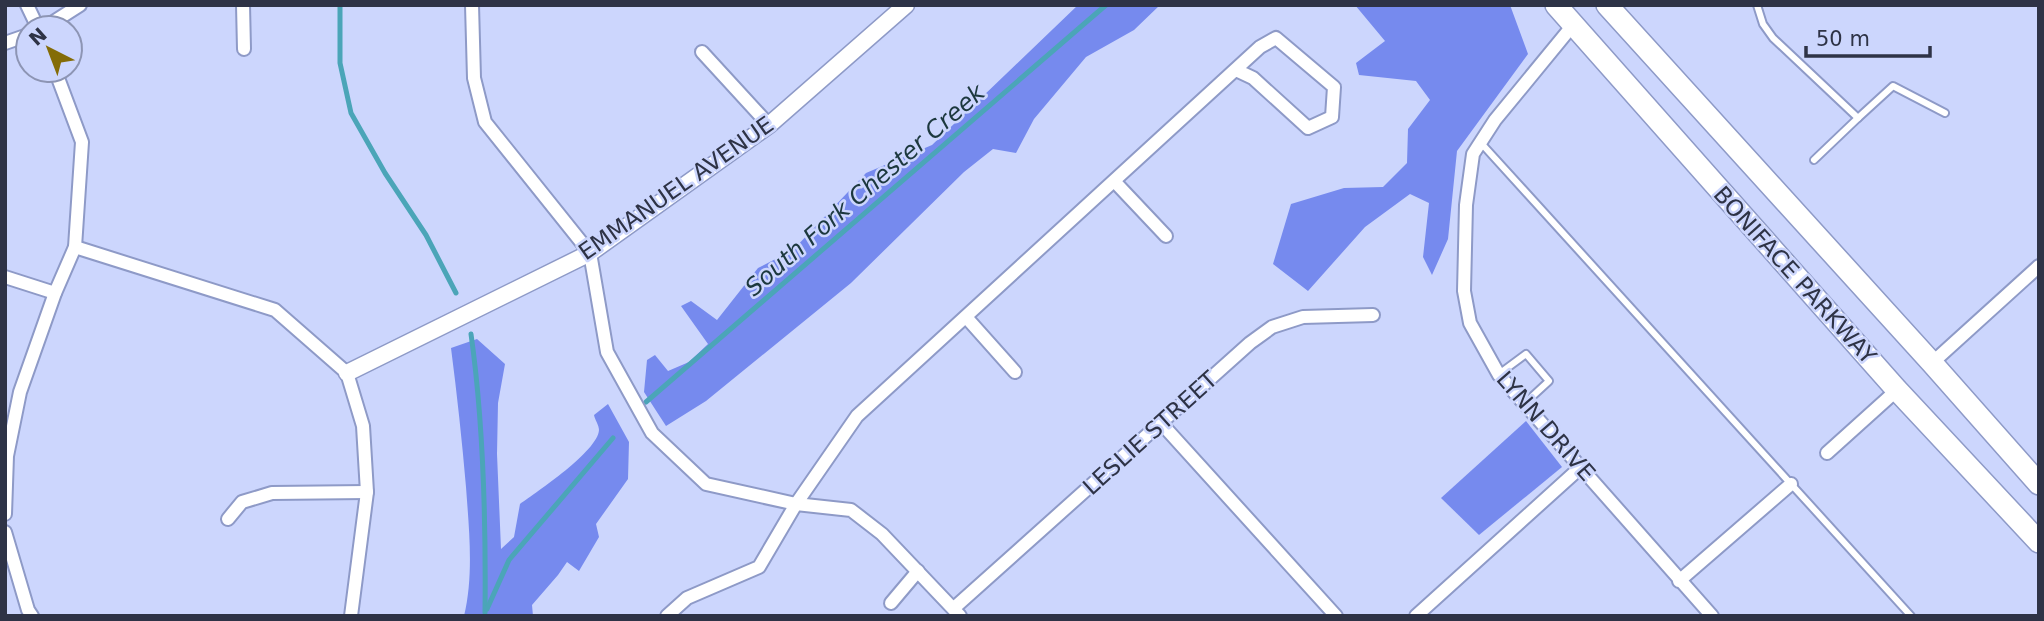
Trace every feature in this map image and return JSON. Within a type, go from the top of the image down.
[{"type":"main road","name":"BONIFACE PARKWAY","points":[[1556,5],[1897,390],[2039,542]]},
{"type":"main road","name":"BONIFACE PARKWAY","points":[[1606,5],[1932,363],[2039,485]]},
{"type":"street","points":[[65,14],[80,5]]},
{"type":"street","points":[[243,5],[244,50]]},
{"type":"street","points":[[472,5],[474,78],[485,121],[590,253],[607,352],[652,433],[706,484],[796,504],[851,510],[882,534],[957,612]]},
{"type":"street","name":"EMMANUEL AVENUE","points":[[347,373],[590,253],[769,125],[906,5]]},
{"type":"street","name":"LYNN DRIVE","points":[[1573,24],[1495,120],[1474,154],[1466,205],[1464,292],[1470,323],[1499,374],[1712,616]]},
{"type":"street","points":[[667,616],[687,598],[759,566],[796,504],[858,416],[1261,47],[1276,38],[1334,87],[1332,117],[1308,128],[1253,78],[1236,70]]},
{"type":"street","points":[[702,52],[769,125]]},
{"type":"street","points":[[5,514],[7,456],[20,392],[55,293],[75,247],[82,142],[60,84]]},
{"type":"street","points":[[1115,182],[1166,236]]},
{"type":"street","points":[[75,247],[275,310],[347,373],[363,426],[367,492],[351,616]]},
{"type":"street","points":[[1932,363],[2039,266]]},
{"type":"street","points":[[5,277],[55,293]]},
{"type":"street","name":"LESLIE STREET","points":[[957,612],[1161,423],[1250,343],[1272,327],[1303,317],[1373,315]]},
{"type":"street","points":[[966,317],[1015,372]]},
{"type":"street","points":[[1826,453],[1897,390]]},
{"type":"street","points":[[1161,423],[1336,616]]},
{"type":"street","points":[[1416,616],[1581,467]]},
{"type":"street","points":[[1679,581],[1791,484]]},
{"type":"street","points":[[228,519],[242,502],[272,494],[367,492]]},
{"type":"street","points":[[5,533],[32,616]]},
{"type":"street","points":[[891,603],[918,571]]},
{"type":"lane","points":[[1757,5],[1763,24],[1773,38],[1858,118]]},
{"type":"lane","points":[[1814,160],[1894,86],[1945,113]]},
{"type":"lane","points":[[1481,143],[1911,616]]},
{"type":"lane","points":[[1499,374],[1526,354],[1549,381],[1524,404]]},
{"type":"shaded area","points":[[1078,5],[1160,5],[1134,30],[1086,57],[1034,119],[1016,153],[993,149],[964,172],[851,283],[706,401],[666,426],[644,392],[647,360],[655,355],[668,371],[689,362],[708,344],[681,306],[691,301],[717,320],[758,268],[793,250],[866,173],[932,145]]},
{"type":"shaded area","points":[[1355,5],[1510,5],[1528,54],[1457,151],[1448,239],[1432,275],[1423,257],[1429,203],[1410,194],[1365,227],[1308,291],[1273,264],[1291,204],[1344,188],[1383,187],[1407,163],[1408,129],[1430,100],[1416,81],[1359,75],[1356,63],[1385,41]]},
{"type":"shaded area","points":[[477,339],[505,364],[498,403],[501,549],[514,537],[520,504],[589,449],[599,430],[594,415],[608,404],[629,442],[628,479],[596,524],[599,537],[579,571],[567,562],[532,605],[533,616],[464,616],[470,568],[469,535],[451,348]]},
{"type":"shaded area","points":[[1526,421],[1562,467],[1479,535],[1441,498]]},
{"type":"waterway","points":[[340,5],[340,63],[351,113],[385,173],[426,235],[456,293]]},
{"type":"waterway","name":"South Fork Chester Creek","points":[[646,402],[1106,5]]},
{"type":"waterway","points":[[471,334],[483,473],[485,613]]},
{"type":"waterway","name":"South Fork Chester Creek","points":[[487,609],[509,560],[613,438]]}]
